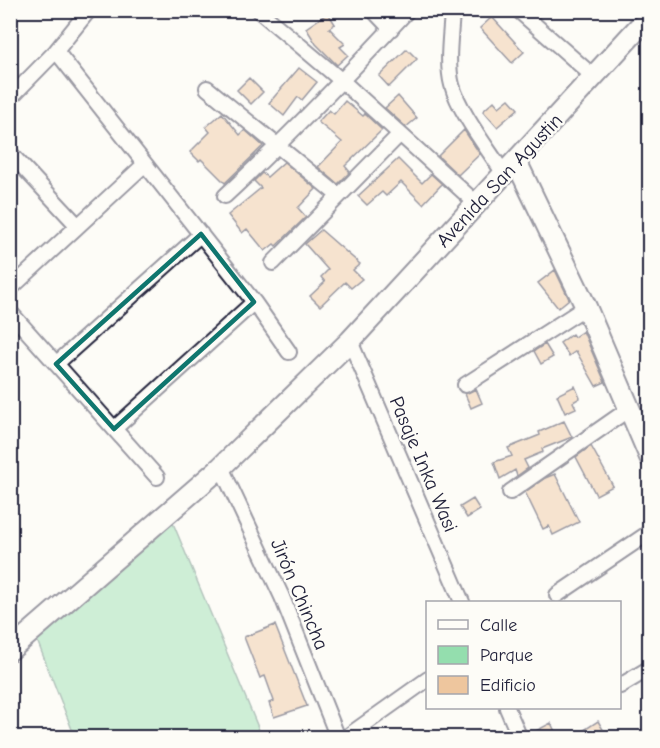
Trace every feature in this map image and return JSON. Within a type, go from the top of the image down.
[{"type":"street","points":[[10,98],[56,51],[89,10]]},
{"type":"street","points":[[258,10],[342,81],[477,204]]},
{"type":"street","points":[[373,10],[391,29]]},
{"type":"street","points":[[225,196],[342,81],[408,10]]},
{"type":"street","points":[[452,10],[449,67],[452,86],[462,110],[510,167],[586,307],[650,457]]},
{"type":"street","points":[[518,10],[594,77]]},
{"type":"street","name":"Avenida San Agustin","points":[[10,650],[221,467],[350,341],[594,77],[644,19]]},
{"type":"street","points":[[56,51],[255,302],[289,352]]},
{"type":"street","points":[[207,88],[339,196]]},
{"type":"street","points":[[273,262],[400,134]]},
{"type":"street","points":[[10,153],[78,226]]},
{"type":"street","points":[[10,290],[145,164]]},
{"type":"street","points":[[56,364],[201,234]]},
{"type":"street","points":[[114,429],[255,302]]},
{"type":"street","points":[[465,385],[586,307]]},
{"type":"street","points":[[10,312],[157,477]]},
{"type":"street","name":"Pasaje Inka Wasi","points":[[350,341],[461,601]]},
{"type":"street","points":[[510,492],[629,409]]},
{"type":"street","name":"Jirón Chincha","points":[[221,467],[282,597],[338,738]]},
{"type":"street","points":[[557,595],[650,532]]},
{"type":"street","points":[[621,685],[650,668]]},
{"type":"street","points":[[345,738],[426,680]]},
{"type":"street","points":[[507,709],[520,738]]},
{"type":"highlighted area","points":[[201,234],[254,302],[114,429],[56,364]]},
{"type":"green space","points":[[168,511],[262,737],[75,737],[33,630]]},
{"type":"building","points":[[328,13],[335,24],[329,28],[345,44],[340,47],[348,55],[337,65],[316,44],[306,28]]},
{"type":"building","points":[[492,17],[524,52],[512,63],[480,28]]},
{"type":"building","points":[[407,49],[417,59],[389,87],[379,76]]},
{"type":"building","points":[[299,68],[317,82],[302,100],[298,97],[284,116],[269,103]]},
{"type":"building","points":[[249,78],[263,92],[251,104],[237,90]]},
{"type":"building","points":[[398,96],[417,118],[406,127],[385,108]]},
{"type":"building","points":[[509,99],[518,109],[497,127],[483,111],[494,101],[499,107]]},
{"type":"building","points":[[345,101],[363,116],[365,114],[382,130],[345,166],[350,172],[338,184],[318,167],[342,142],[318,122],[329,110],[334,114]]},
{"type":"building","points":[[222,113],[240,135],[245,130],[263,146],[225,183],[201,159],[199,161],[190,152],[210,132],[206,127]]},
{"type":"building","points":[[464,130],[480,154],[458,175],[438,156]]},
{"type":"building","points":[[398,159],[422,183],[431,174],[442,184],[423,204],[401,182],[386,196],[382,192],[367,205],[358,196]]},
{"type":"building","points":[[284,162],[316,189],[298,208],[306,217],[276,246],[274,244],[265,251],[247,229],[242,233],[228,215],[261,188],[254,181],[262,173],[267,177]]},
{"type":"building","points":[[321,230],[360,264],[353,270],[362,279],[351,288],[345,282],[320,306],[310,296],[325,282],[321,277],[328,270],[305,244]]},
{"type":"building","points":[[555,270],[569,299],[558,308],[538,283]]},
{"type":"building","points":[[583,331],[605,382],[596,386],[576,351],[569,356],[560,343],[572,334],[574,337]]},
{"type":"building","points":[[545,344],[553,357],[541,364],[534,351]]},
{"type":"building","points":[[575,386],[580,398],[573,402],[576,408],[565,413],[557,395]]},
{"type":"building","points":[[476,389],[482,403],[471,408],[465,394]]},
{"type":"building","points":[[564,421],[572,437],[542,449],[543,452],[524,460],[528,468],[517,476],[515,470],[500,479],[494,462],[512,456],[508,448],[540,435],[539,432]]},
{"type":"building","points":[[591,446],[613,486],[596,495],[576,457]]},
{"type":"building","points":[[555,474],[579,522],[553,535],[549,526],[543,529],[525,492]]},
{"type":"building","points":[[473,499],[480,510],[467,518],[460,507]]},
{"type":"building","points":[[275,625],[307,706],[274,717],[269,703],[274,701],[265,676],[260,678],[244,637]]},
{"type":"building","points":[[598,721],[608,738],[572,738]]},
{"type":"building","points":[[551,723],[558,738],[529,738],[528,735]]}]
